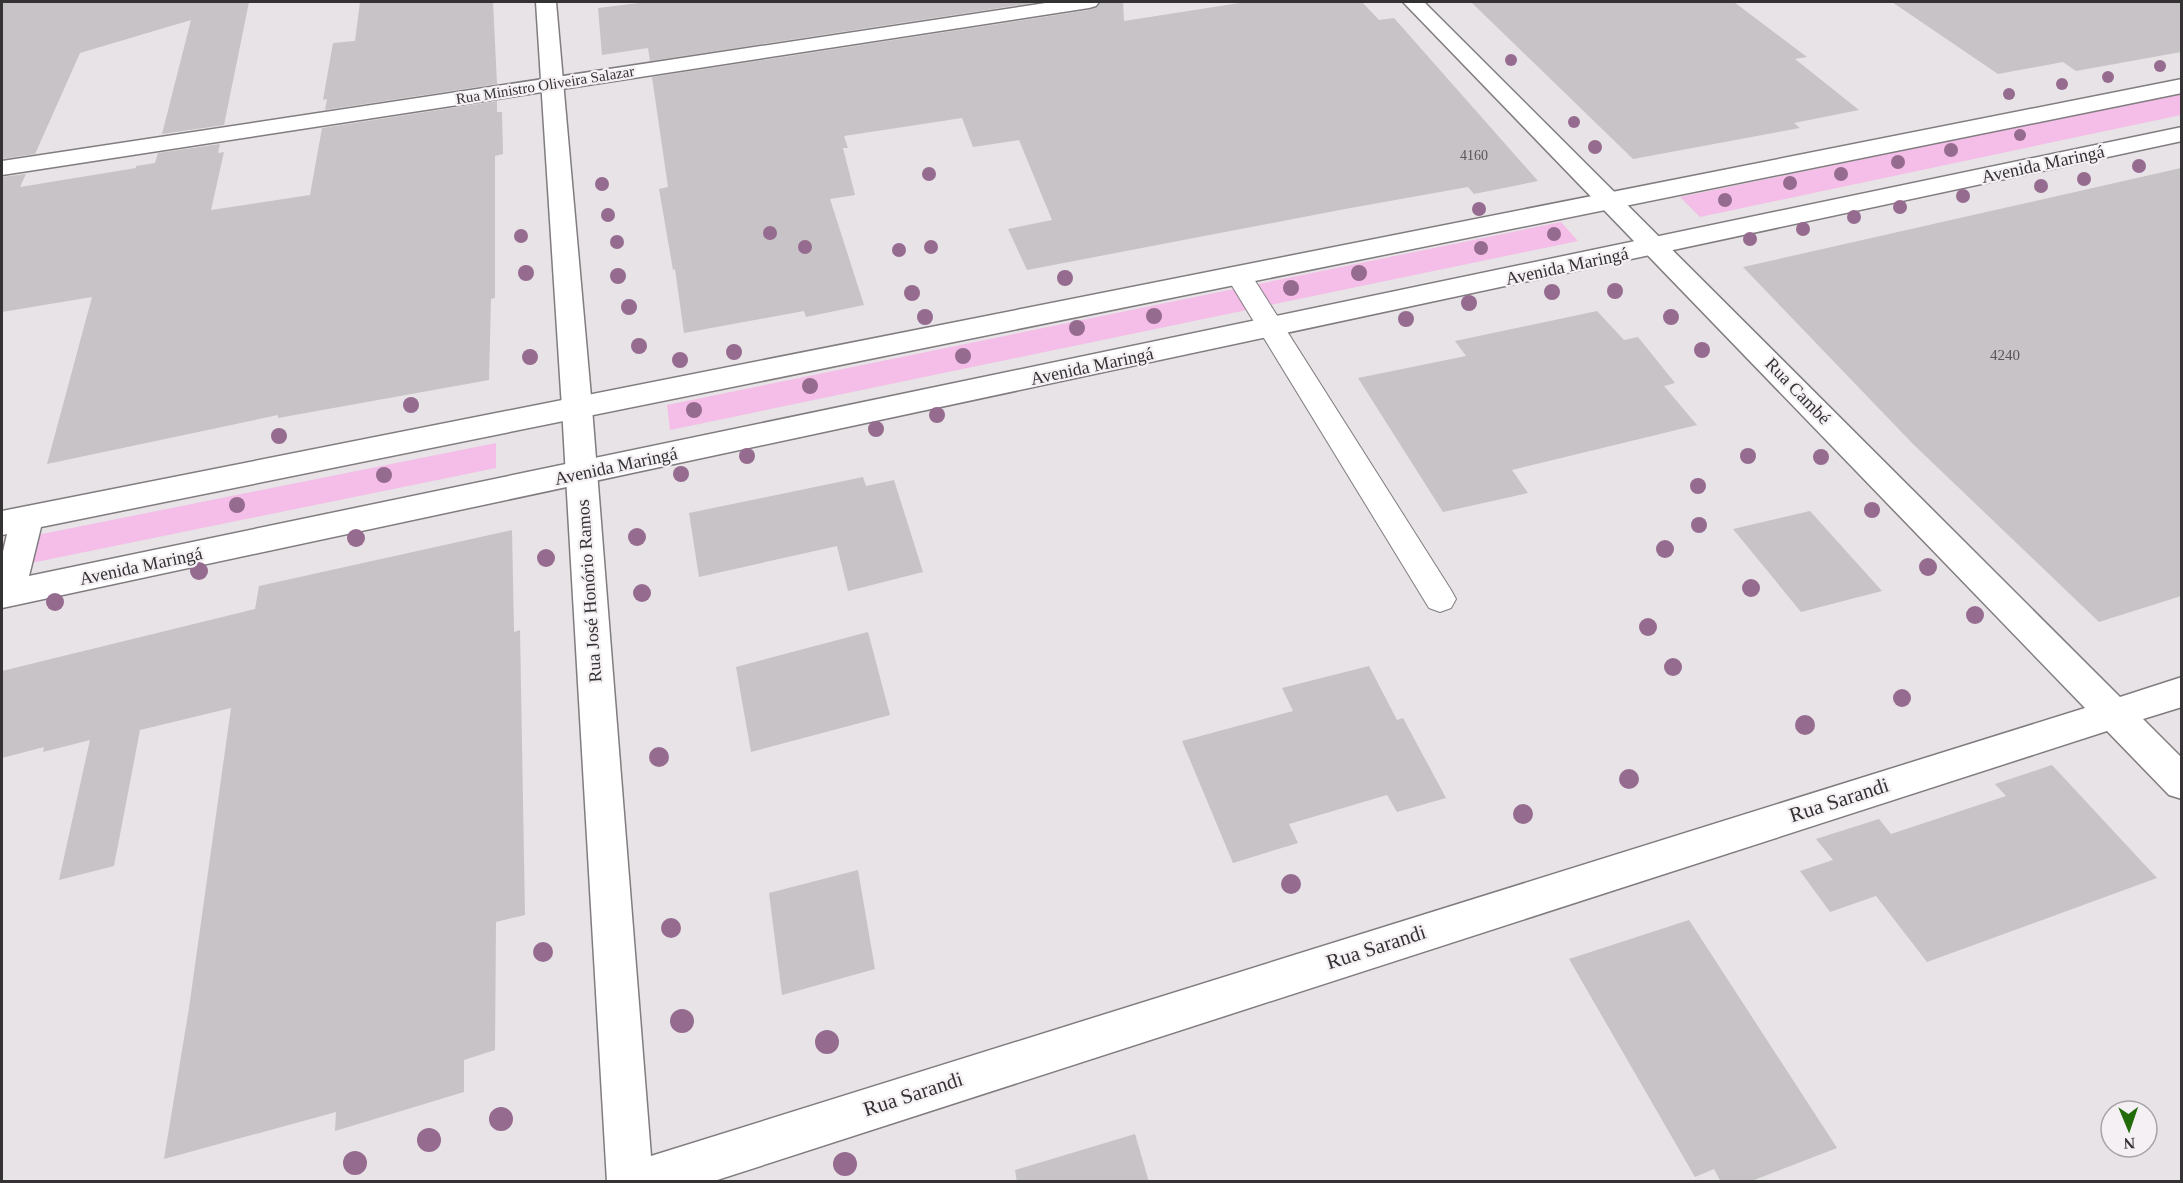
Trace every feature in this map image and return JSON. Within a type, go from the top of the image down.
[{"type":"street","name":"Rua José Honório Ramos","points":[[546,2],[577,408],[630,1182]]},
{"type":"street","name":"Rua Ministro Oliveira Salazar","points":[[2,168],[1089,2]]},
{"type":"street","name":"Rua Cambé","points":[[1413,2],[2181,783]]},
{"type":"street","points":[[5,595],[14,520],[2181,86]]},
{"type":"street","name":"Avenida Maringá","points":[[5,595],[2181,134]]},
{"type":"street","name":"Rua Sarandi","points":[[639,1182],[2181,692]]},
{"type":"lane","points":[[1239,276],[1440,598]]},
{"type":"shaded area","points":[[2181,93],[2181,115],[1700,217],[1680,197]]},
{"type":"shaded area","points":[[1561,222],[1578,241],[670,430],[667,405]]},
{"type":"shaded area","points":[[496,443],[496,468],[2,569],[2,542]]},
{"type":"building","points":[[2,2],[249,2],[224,125],[162,134],[191,20],[80,53],[35,154],[2,159]]},
{"type":"building","points":[[360,2],[493,2],[497,84],[325,110],[327,99],[323,100],[333,43],[355,41]]},
{"type":"building","points":[[647,2],[1040,2],[650,61],[648,48],[602,55],[598,8]]},
{"type":"building","points":[[1101,2],[1123,2],[1124,21],[1246,2],[1362,2],[1379,20],[1394,18],[1538,181],[1474,194],[1468,187],[1027,270],[1008,229],[1052,220],[1019,140],[973,147],[962,118],[844,136],[848,148],[843,148],[855,195],[830,199],[864,305],[806,317],[804,311],[684,333],[675,269],[673,270],[659,189],[668,187],[652,77],[1089,10],[1098,7]]},
{"type":"building","points":[[1471,2],[1734,2],[1807,57],[1795,59],[1859,110],[1794,123],[1800,128],[1633,159]]},
{"type":"building","points":[[1892,2],[2181,2],[2181,52],[2076,71],[2063,62],[1998,74]]},
{"type":"building","points":[[497,101],[497,112],[502,112],[503,154],[495,156],[495,298],[491,299],[489,380],[278,418],[278,415],[47,464],[92,297],[2,312],[2,177],[26,174],[20,187],[136,168],[136,166],[155,163],[158,153],[220,144],[218,153],[224,152],[211,210],[310,195],[322,128]]},
{"type":"building","points":[[2181,168],[2181,596],[2099,622],[1912,443],[1743,267]]},
{"type":"building","points":[[1597,311],[1624,340],[1638,337],[1675,383],[1664,386],[1697,425],[1512,470],[1528,493],[1443,512],[1358,378],[1466,356],[1455,341]]},
{"type":"building","points":[[863,477],[866,486],[894,480],[923,572],[848,591],[837,546],[699,577],[689,513]]},
{"type":"building","points":[[1810,511],[1882,591],[1801,612],[1733,529]]},
{"type":"building","points":[[512,530],[514,632],[520,630],[525,915],[496,922],[495,1050],[464,1060],[464,1092],[335,1131],[336,1112],[164,1159],[189,1008],[231,708],[140,730],[114,866],[59,880],[90,740],[43,752],[44,747],[2,758],[2,671],[255,609],[259,586]]},
{"type":"building","points":[[868,632],[890,715],[751,752],[736,667]]},
{"type":"building","points":[[1369,666],[1397,720],[1403,718],[1446,798],[1397,812],[1387,795],[1289,824],[1298,843],[1233,863],[1182,741],[1293,711],[1282,688]]},
{"type":"building","points":[[2052,765],[2157,878],[1927,962],[1876,896],[1830,912],[1800,871],[1833,860],[1816,839],[1879,819],[1891,834],[2006,796],[1995,784]]},
{"type":"building","points":[[858,870],[875,969],[782,995],[769,893]]},
{"type":"building","points":[[1689,920],[1837,1148],[1749,1182],[1721,1182],[1714,1169],[1695,1177],[1569,959]]},
{"type":"building","points":[[1135,1134],[1149,1182],[1017,1182],[1015,1170]]}]
